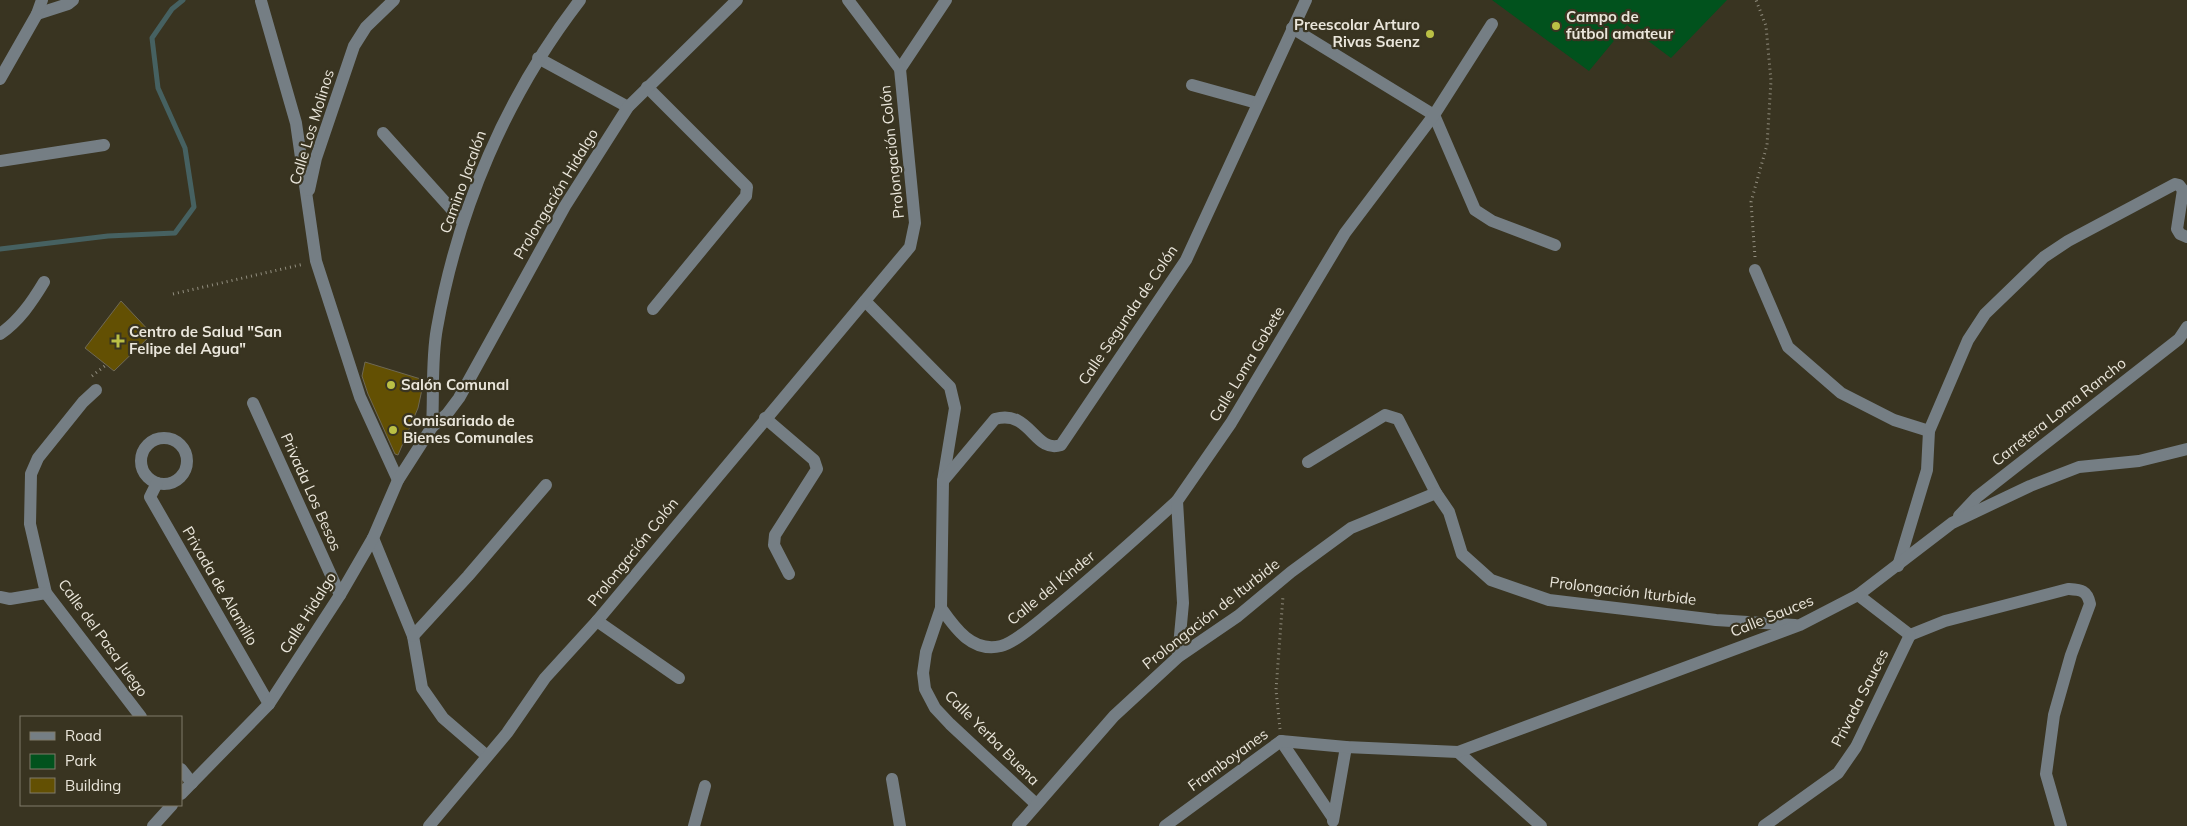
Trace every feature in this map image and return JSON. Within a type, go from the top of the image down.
[{"type":"street","points":[[0,79],[37,14],[42,0]]},
{"type":"street","points":[[37,14],[68,4],[73,0]]},
{"type":"street","name":"Calle Los Molinos","points":[[307,197],[316,158],[354,46],[366,27],[394,0]]},
{"type":"street","name":"Camino Jacalón","points":[[432,427],[436,329],[462,222],[479,176],[503,121],[538,58],[580,0]]},
{"type":"street","name":"Prolongación Hidalgo","points":[[432,427],[447,414],[459,398],[565,206],[628,107],[737,0]]},
{"type":"street","name":"Prolongación Colón","points":[[428,826],[507,733],[545,678],[597,621],[910,247],[915,223],[900,69],[848,0]]},
{"type":"street","points":[[900,69],[946,0]]},
{"type":"street","name":"Calle Segunda de Colón","points":[[943,482],[995,419],[1006,416],[1018,420],[1046,445],[1053,447],[1061,445],[1186,260],[1306,0]]},
{"type":"street","name":"Calle Los Molinos","points":[[261,1],[296,122],[307,197]]},
{"type":"street","name":"Calle Loma Gobete","points":[[1177,501],[1231,423],[1345,233],[1434,115],[1492,24]]},
{"type":"street","points":[[1292,28],[1434,115],[1475,210],[1492,221],[1555,245]]},
{"type":"street","points":[[538,58],[628,107]]},
{"type":"street","points":[[1192,85],[1257,103]]},
{"type":"street","points":[[647,87],[747,187],[746,196],[653,309]]},
{"type":"street","points":[[383,133],[462,222]]},
{"type":"street","points":[[0,161],[104,145]]},
{"type":"street","points":[[1898,566],[1926,470],[1929,431],[1968,340],[1985,314],[2044,258],[2068,241],[2175,184],[2180,185],[2183,190],[2177,229],[2180,234],[2187,237]]},
{"type":"street","points":[[307,197],[316,262],[360,397],[398,480]]},
{"type":"street","points":[[1755,270],[1788,347],[1841,393],[1894,420],[1929,431]]},
{"type":"street","points":[[0,334],[11,327],[32,302],[44,282]]},
{"type":"street","points":[[865,301],[950,387],[955,408],[943,482],[941,608]]},
{"type":"street","name":"Carretera Loma Rancho","points":[[1952,523],[1977,497],[2179,339],[2187,328]]},
{"type":"street","name":"Calle del Pasa Juego","points":[[96,390],[83,402],[38,458],[31,474],[30,524],[46,593],[140,716]]},
{"type":"street","name":"Privada Los Besos","points":[[253,403],[340,595]]},
{"type":"street","name":"Prolongación Iturbide","points":[[1308,462],[1385,415],[1398,419],[1436,493],[1449,512],[1462,554],[1491,580],[1549,600],[1716,620],[1800,625]]},
{"type":"street","points":[[765,418],[814,460],[817,469],[775,534],[774,545],[788,574]]},
{"type":"street","name":"Calle Hidalgo","points":[[182,793],[269,704],[340,595],[373,538],[398,480],[432,427]]},
{"type":"street","name":"Calle Sauces","points":[[1346,747],[1458,752],[1800,625],[1858,594],[1898,566],[1952,523],[2030,486],[2079,467],[2139,461],[2187,449]]},
{"type":"street","name":"Privada de Alamillo","points":[[157,483],[150,497],[269,704]]},
{"type":"street","points":[[414,636],[546,484]]},
{"type":"street","name":"Prolongación de Iturbide","points":[[1018,826],[1114,716],[1178,657],[1238,616],[1291,572],[1351,528],[1436,493]]},
{"type":"street","points":[[1177,501],[1183,603],[1178,657]]},
{"type":"street","name":"Calle del Kinder","points":[[941,608],[960,634],[978,645],[1001,646],[1030,628],[1090,579],[1177,501]]},
{"type":"street","points":[[373,538],[414,636],[422,688],[443,718],[486,756]]},
{"type":"street","points":[[1858,594],[1910,635],[1945,621],[2068,589],[2081,590],[2088,595],[2090,604],[2071,655],[2054,715],[2046,774],[2061,826]]},
{"type":"street","points":[[0,597],[10,599],[46,593]]},
{"type":"street","name":"Calle Yerba Buena","points":[[941,608],[926,652],[923,673],[925,689],[935,708],[950,724],[1036,804]]},
{"type":"street","points":[[597,621],[679,678]]},
{"type":"street","name":"Privada Sauces","points":[[1764,826],[1838,773],[1856,747],[1910,635]]},
{"type":"street","points":[[1281,741],[1333,822]]},
{"type":"street","name":"Framboyanes","points":[[1165,826],[1281,741],[1346,747]]},
{"type":"street","points":[[1333,822],[1346,747]]},
{"type":"street","points":[[1458,752],[1541,826]]},
{"type":"street","points":[[182,770],[192,782]]},
{"type":"street","points":[[892,779],[898,824],[900,826]]},
{"type":"street","points":[[694,826],[705,786]]},
{"type":"street","points":[[153,826],[171,806]]},
{"type":"path","points":[[1755,270],[1751,202],[1767,145],[1771,81],[1766,26],[1756,0]]},
{"type":"path","points":[[173,294],[316,262]]},
{"type":"path","points":[[1281,741],[1276,690],[1283,598],[1291,572]]},
{"type":"green space","points":[[1492,0],[1727,0],[1671,58],[1627,25],[1589,71]]},
{"type":"building","name":"Centro de Salud \"San Felipe del Agua\"","points":[[121,301],[152,334],[114,371],[85,348]]},
{"type":"building","points":[[365,362],[424,380],[418,408],[398,455],[395,454],[368,394],[362,376]]},
{"type":"waterway","points":[[0,249],[108,236],[175,233],[194,207],[185,148],[158,88],[152,38],[172,9],[183,0]]},
{"type":"place","name":"Campo de fútbol amateur","points":[[1556,26]]},
{"type":"place","name":"Preescolar Arturo Rivas Saenz","points":[[1430,34]]},
{"type":"place","name":"Centro de Salud \"San Felipe del Agua\"","points":[[118,341]]},
{"type":"place","name":"Salón Comunal","points":[[391,385]]},
{"type":"place","name":"Comisariado de Bienes Comunales","points":[[393,430]]}]
